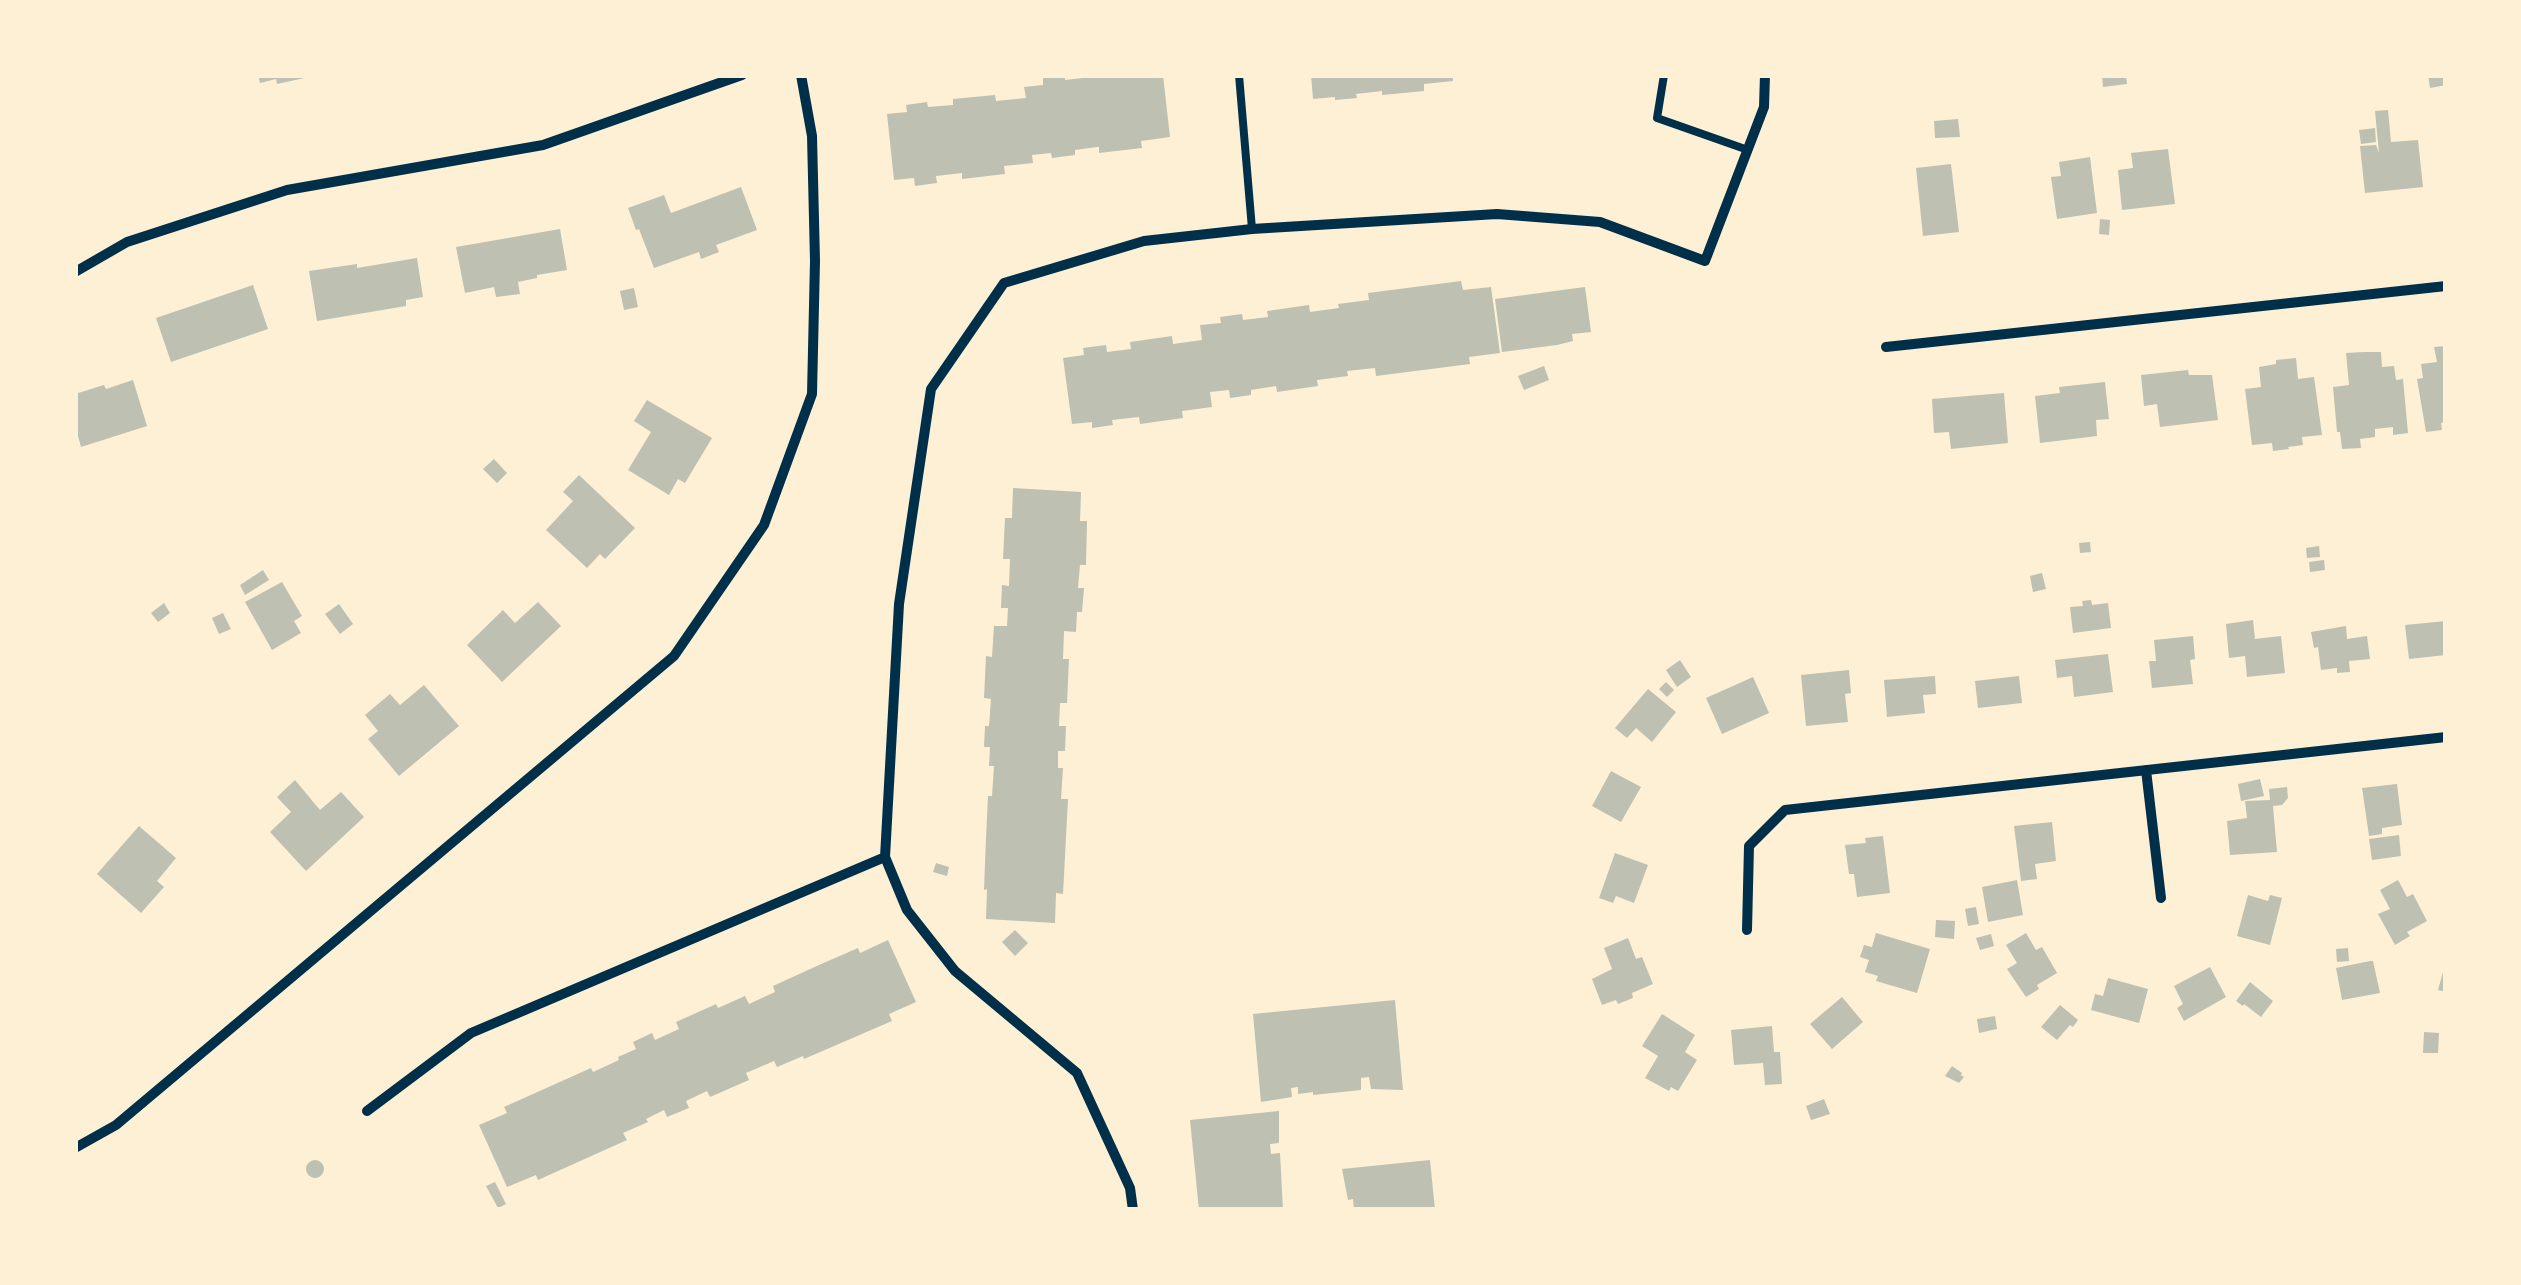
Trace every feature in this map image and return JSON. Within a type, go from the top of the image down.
[{"type":"street","points":[[75,272],[127,242],[287,190],[543,146],[742,75]]},
{"type":"street","points":[[75,1148],[116,1125],[674,656],[764,525],[812,394],[812,136],[801,75]]},
{"type":"street","points":[[1133,1210],[1130,1188],[1076,1073],[955,971],[907,910],[885,857],[899,604],[931,390],[1004,282],[1144,242],[1252,229],[1497,214],[1600,222],[1705,261],[1764,107],[1765,75]]},
{"type":"street","points":[[1886,347],[2446,286]]},
{"type":"street","points":[[1747,930],[1749,846],[1785,810],[2446,738]]},
{"type":"street","points":[[2146,770],[2161,898]]},
{"type":"street","points":[[368,1111],[471,1033],[885,857]]},
{"type":"lane","points":[[1238,75],[1252,229]]},
{"type":"lane","points":[[1664,75],[1657,118],[1748,150]]},
{"type":"building","points":[[258,75],[309,77],[277,84],[276,79],[260,83]]},
{"type":"building","points":[[1065,75],[1065,80],[1091,75],[1163,75],[1170,137],[1141,141],[1142,148],[1099,153],[1097,147],[1052,158],[1051,153],[1032,155],[1033,163],[1004,166],[1005,174],[962,179],[962,173],[936,176],[937,183],[915,186],[914,178],[894,180],[887,114],[907,112],[906,105],[927,102],[928,107],[953,105],[953,99],[995,95],[996,101],[1026,98],[1024,87],[1043,85],[1043,78]]},
{"type":"building","points":[[1311,75],[1453,75],[1453,81],[1424,84],[1424,91],[1382,95],[1382,91],[1335,100],[1313,99]]},
{"type":"building","points":[[2102,75],[2126,75],[2127,84],[2103,87]]},
{"type":"building","points":[[2428,75],[2446,75],[2446,85],[2430,88]]},
{"type":"building","points":[[2388,110],[2391,142],[2418,140],[2423,187],[2365,193],[2360,146],[2376,145],[2379,153],[2375,111]]},
{"type":"building","points":[[1958,119],[1960,137],[1935,138],[1934,121]]},
{"type":"building","points":[[2375,128],[2376,142],[2361,144],[2359,130]]},
{"type":"building","points":[[2168,149],[2175,204],[2122,210],[2118,170],[2133,168],[2131,153]]},
{"type":"building","points":[[2090,157],[2097,213],[2057,219],[2051,177],[2061,176],[2059,162]]},
{"type":"building","points":[[1951,164],[1959,232],[1923,236],[1916,168]]},
{"type":"building","points":[[741,187],[757,230],[716,245],[719,252],[701,259],[699,252],[654,268],[628,208],[664,195],[671,213]]},
{"type":"building","points":[[2100,219],[2110,220],[2109,235],[2099,234]]},
{"type":"building","points":[[560,229],[567,270],[518,282],[520,294],[496,297],[494,287],[465,293],[456,247]]},
{"type":"building","points":[[417,258],[423,297],[406,300],[406,306],[317,321],[309,271]]},
{"type":"building","points":[[1461,281],[1463,290],[1491,287],[1500,353],[1469,357],[1470,364],[1376,376],[1375,368],[1347,371],[1348,376],[1317,380],[1318,386],[1277,392],[1276,386],[1230,398],[1229,390],[1210,392],[1212,407],[1182,411],[1183,418],[1140,424],[1139,417],[1112,420],[1113,425],[1092,428],[1092,422],[1072,424],[1063,358],[1084,355],[1083,348],[1106,345],[1107,352],[1131,349],[1130,342],[1172,336],[1173,344],[1202,340],[1200,325],[1221,323],[1220,317],[1268,317],[1267,311],[1309,305],[1310,312],[1339,308],[1338,304],[1369,300],[1368,293]]},
{"type":"building","points":[[253,285],[268,329],[171,362],[156,318]]},
{"type":"building","points":[[1585,287],[1591,332],[1572,334],[1573,341],[1557,345],[1502,352],[1495,299]]},
{"type":"building","points":[[634,288],[638,307],[624,310],[620,291]]},
{"type":"building","points":[[2446,346],[2446,422],[2441,423],[2442,430],[2426,432],[2417,379],[2423,378],[2421,364],[2437,362],[2434,347]]},
{"type":"building","points":[[2381,352],[2382,367],[2394,366],[2396,380],[2403,379],[2408,433],[2393,435],[2393,427],[2375,429],[2375,437],[2360,439],[2361,448],[2342,449],[2333,387],[2349,385],[2346,353]]},
{"type":"building","points":[[2296,358],[2298,379],[2314,377],[2322,435],[2302,437],[2303,445],[2289,449],[2273,451],[2272,443],[2252,445],[2245,389],[2261,387],[2259,367]]},
{"type":"building","points":[[1544,366],[1549,380],[1524,390],[1518,376]]},
{"type":"building","points":[[2188,370],[2189,375],[2212,375],[2218,420],[2160,427],[2157,404],[2144,406],[2141,375]]},
{"type":"building","points":[[133,380],[147,426],[81,447],[78,436],[75,437],[75,394]]},
{"type":"building","points":[[2105,382],[2109,419],[2096,420],[2097,436],[2040,443],[2035,396],[2060,393],[2059,387]]},
{"type":"building","points":[[2004,393],[2008,443],[1951,449],[1949,432],[1934,433],[1932,399]]},
{"type":"building","points":[[647,400],[712,438],[685,483],[678,479],[669,495],[628,470],[651,432],[634,421]]},
{"type":"building","points":[[494,459],[507,473],[497,483],[483,469]]},
{"type":"building","points":[[579,475],[635,528],[605,559],[600,554],[587,568],[546,530],[573,501],[563,492]]},
{"type":"building","points":[[1013,488],[1081,492],[1080,521],[1087,521],[1086,565],[1080,565],[1078,588],[1084,588],[1082,612],[1077,612],[1076,632],[1064,631],[1063,659],[1069,659],[1067,703],[1060,703],[1059,726],[1066,726],[1065,751],[1058,751],[1058,768],[1063,768],[1061,799],[1068,799],[1063,894],[1056,893],[1055,923],[986,919],[988,796],[992,796],[994,766],[989,766],[990,747],[984,747],[991,699],[984,698],[986,656],[992,657],[994,626],[1007,626],[1008,608],[1001,608],[1002,585],[1009,586],[1010,559],[1003,559],[1005,518],[1012,518]]},
{"type":"building","points":[[2090,542],[2091,552],[2080,553],[2079,543]]},
{"type":"building","points":[[2319,546],[2320,557],[2307,558],[2306,548]]},
{"type":"building","points":[[2324,560],[2325,570],[2310,572],[2309,562]]},
{"type":"building","points":[[263,570],[269,580],[245,595],[240,585]]},
{"type":"building","points":[[2042,573],[2046,589],[2033,592],[2030,576]]},
{"type":"building","points":[[282,582],[302,616],[294,621],[301,633],[272,650],[245,602]]},
{"type":"building","points":[[2091,600],[2092,605],[2108,603],[2111,628],[2073,633],[2070,607],[2083,606],[2082,601]]},
{"type":"building","points":[[538,602],[561,626],[502,682],[467,645],[503,610],[515,623]]},
{"type":"building","points":[[164,603],[170,613],[158,622],[151,613]]},
{"type":"building","points":[[339,604],[353,624],[340,634],[325,614]]},
{"type":"building","points":[[223,613],[231,629],[219,634],[212,618]]},
{"type":"building","points":[[2253,620],[2255,639],[2281,636],[2285,673],[2247,677],[2245,656],[2229,658],[2226,624]]},
{"type":"building","points":[[2446,621],[2446,655],[2409,659],[2405,625]]},
{"type":"building","points":[[2346,626],[2347,639],[2367,636],[2370,659],[2349,661],[2350,672],[2337,673],[2337,668],[2321,670],[2311,632]]},
{"type":"building","points":[[2193,636],[2193,684],[2152,688],[2149,661],[2156,661],[2154,640]]},
{"type":"building","points":[[2108,654],[2113,692],[2074,697],[2072,676],[2057,678],[2055,660]]},
{"type":"building","points":[[1680,660],[1691,677],[1677,687],[1666,670]]},
{"type":"building","points":[[1849,670],[1851,693],[1845,694],[1848,722],[1806,726],[1801,675]]},
{"type":"building","points":[[1935,676],[1936,694],[1923,695],[1925,713],[1887,717],[1884,680]]},
{"type":"building","points":[[2019,676],[2022,703],[1978,708],[1975,681]]},
{"type":"building","points":[[1753,677],[1769,713],[1722,734],[1706,698]]},
{"type":"building","points":[[1666,682],[1674,690],[1667,697],[1659,689]]},
{"type":"building","points":[[424,685],[459,726],[399,776],[368,739],[378,731],[365,715],[390,694],[400,705]]},
{"type":"building","points":[[1648,689],[1676,712],[1652,742],[1636,728],[1627,738],[1615,728]]},
{"type":"building","points":[[1611,771],[1641,787],[1621,822],[1592,806]]},
{"type":"building","points":[[2260,779],[2264,796],[2241,801],[2238,784]]},
{"type":"building","points":[[295,780],[320,810],[341,792],[364,817],[306,871],[270,832],[291,812],[277,797]]},
{"type":"building","points":[[2397,784],[2402,825],[2382,828],[2382,834],[2369,836],[2362,788]]},
{"type":"building","points":[[2287,787],[2288,798],[2282,805],[2273,806],[2277,852],[2230,855],[2227,821],[2247,818],[2245,801],[2270,800],[2269,789]]},
{"type":"building","points":[[2052,822],[2056,861],[2035,864],[2037,879],[2021,881],[2014,826]]},
{"type":"building","points":[[139,826],[176,858],[157,881],[164,887],[141,913],[97,874]]},
{"type":"building","points":[[2399,835],[2401,856],[2372,860],[2369,839]]},
{"type":"building","points":[[1883,836],[1890,893],[1857,897],[1845,845]]},
{"type":"building","points":[[1615,853],[1648,865],[1634,903],[1616,896],[1613,903],[1599,898]]},
{"type":"building","points":[[936,863],[949,867],[947,876],[933,872]]},
{"type":"building","points":[[2017,880],[2023,915],[1988,922],[1982,887]]},
{"type":"building","points":[[2398,880],[2407,897],[2413,894],[2427,921],[2407,932],[2410,936],[2395,945],[2378,914],[2390,909],[2380,890]]},
{"type":"building","points":[[2248,895],[2268,901],[2270,895],[2282,898],[2270,945],[2237,936]]},
{"type":"building","points":[[1976,907],[1979,924],[1968,926],[1965,909]]},
{"type":"building","points":[[1936,920],[1955,921],[1954,939],[1935,937]]},
{"type":"building","points":[[1015,930],[1028,943],[1015,956],[1002,942]]},
{"type":"building","points":[[1876,933],[1930,949],[1917,993],[1876,981],[1878,976],[1865,972],[1869,960],[1860,957],[1864,945],[1872,947]]},
{"type":"building","points":[[2026,933],[2036,950],[2042,947],[2057,973],[2026,997],[2007,969],[2017,963],[2006,945]]},
{"type":"building","points":[[1991,934],[1994,946],[1980,950],[1976,938]]},
{"type":"building","points":[[1628,938],[1636,959],[1642,957],[1653,984],[1632,993],[1633,998],[1602,1005],[1592,979],[1612,969],[1604,948]]},
{"type":"building","points":[[888,940],[916,1002],[889,1014],[892,1021],[804,1059],[803,1056],[777,1067],[774,1061],[746,1073],[749,1080],[710,1097],[707,1091],[686,1101],[689,1108],[667,1117],[664,1110],[646,1119],[648,1122],[623,1133],[627,1140],[538,1180],[536,1175],[507,1187],[479,1125],[507,1113],[504,1107],[591,1068],[593,1072],[619,1060],[618,1057],[636,1049],[633,1042],[652,1033],[655,1040],[679,1029],[676,1022],[716,1004],[718,1008],[745,996],[749,1004],[775,992],[773,986],[858,948],[860,953]]},
{"type":"building","points":[[2348,948],[2349,961],[2337,962],[2336,949]]},
{"type":"building","points":[[2373,961],[2380,993],[2342,1000],[2336,968]]},
{"type":"building","points":[[2446,965],[2446,992],[2438,990]]},
{"type":"building","points":[[2210,967],[2226,997],[2184,1021],[2177,1008],[2183,1004],[2174,986]]},
{"type":"building","points":[[2108,978],[2148,989],[2139,1023],[2091,1010],[2095,994],[2103,996]]},
{"type":"building","points":[[2250,982],[2273,1001],[2261,1017],[2236,1001]]},
{"type":"building","points":[[1842,997],[1863,1022],[1832,1049],[1810,1024]]},
{"type":"building","points":[[1395,1000],[1403,1090],[1371,1089],[1369,1077],[1361,1078],[1361,1090],[1313,1095],[1298,1094],[1298,1087],[1291,1088],[1292,1097],[1261,1102],[1253,1014]]},
{"type":"building","points":[[2060,1005],[2078,1020],[2057,1040],[2041,1027]]},
{"type":"building","points":[[1662,1014],[1695,1035],[1685,1052],[1697,1060],[1678,1091],[1671,1087],[1669,1091],[1645,1078],[1658,1056],[1642,1046]]},
{"type":"building","points":[[1995,1016],[1997,1029],[1979,1033],[1977,1019]]},
{"type":"building","points":[[1772,1026],[1774,1052],[1780,1052],[1782,1084],[1765,1085],[1763,1063],[1734,1065],[1731,1030]]},
{"type":"building","points":[[2424,1032],[2439,1033],[2438,1053],[2423,1053]]},
{"type":"building","points":[[1952,1066],[1964,1077],[1959,1083],[1945,1076]]},
{"type":"building","points":[[1824,1099],[1830,1114],[1811,1120],[1806,1106]]},
{"type":"building","points":[[1279,1111],[1279,1143],[1270,1144],[1271,1154],[1280,1153],[1283,1210],[1199,1210],[1190,1120]]},
{"type":"building","points":[[315,1160],[324,1169],[315,1178],[306,1169]]},
{"type":"building","points":[[1430,1160],[1435,1210],[1354,1210],[1353,1199],[1348,1200],[1342,1169]]},
{"type":"building","points":[[495,1182],[506,1204],[498,1208],[486,1186]]}]
